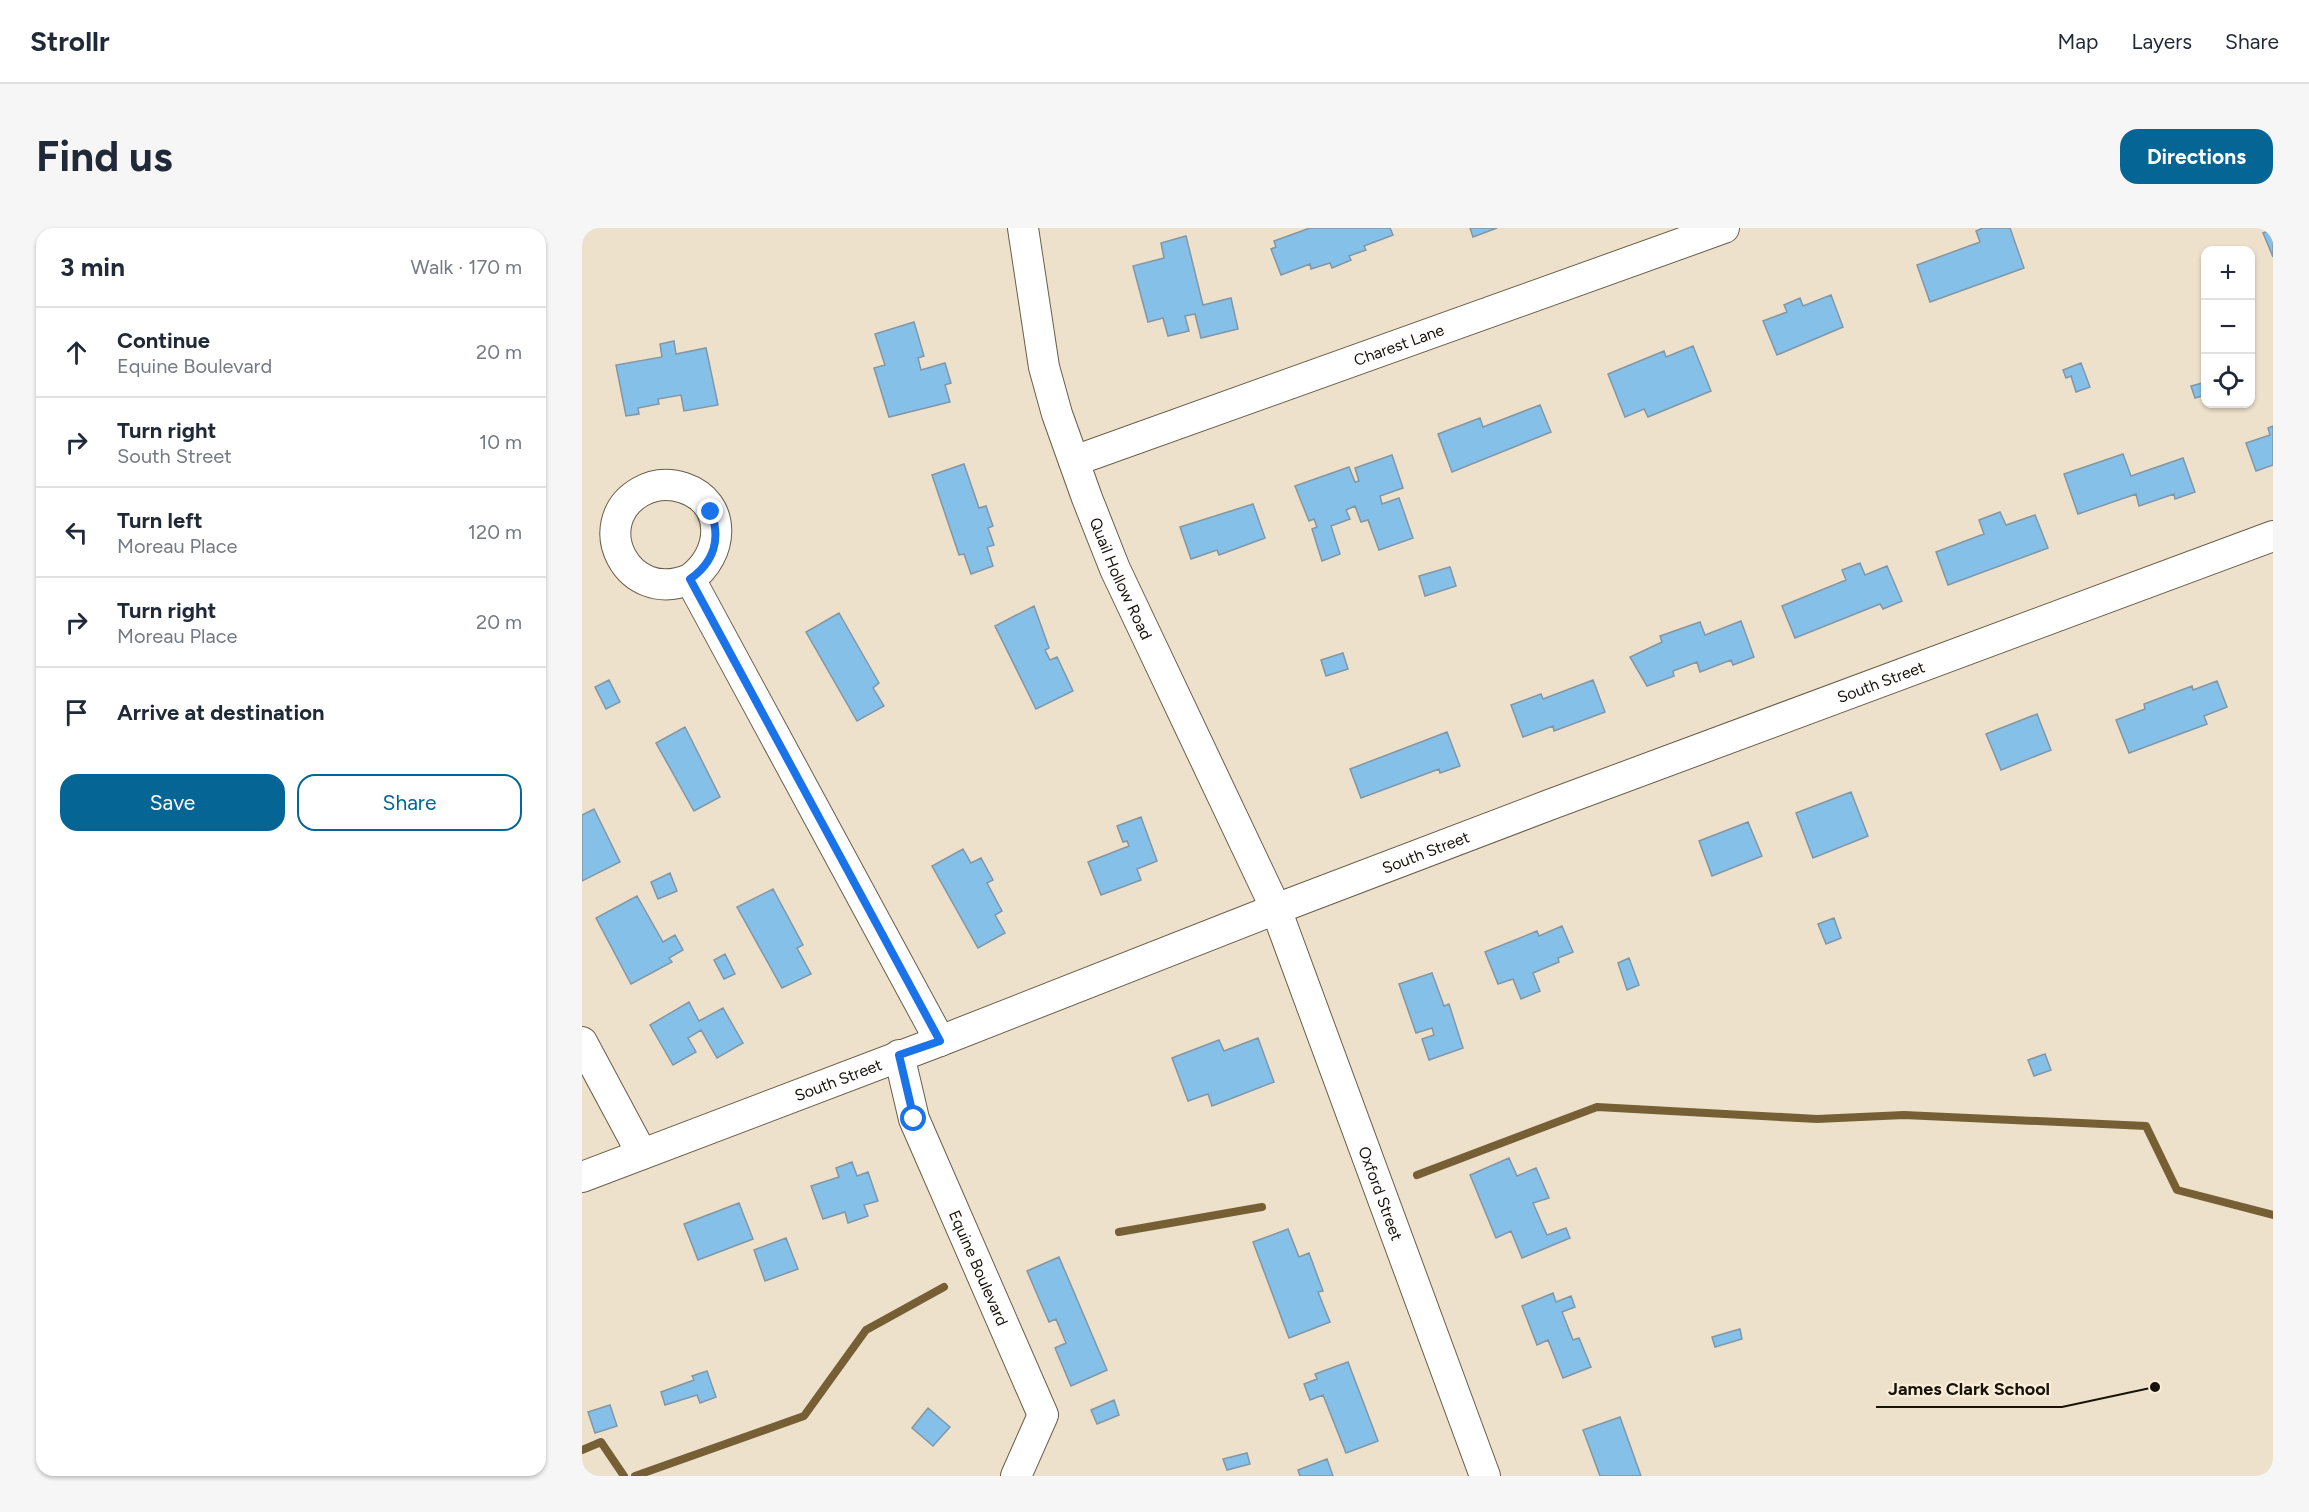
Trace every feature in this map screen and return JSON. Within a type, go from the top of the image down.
[{"type":"street","name":"Quail Hollow Road","points":[[1023,228],[1043,361],[1057,414],[1074,460],[1115,569],[1276,909]]},
{"type":"street","name":"Charest Lane","points":[[1074,460],[1724,228]]},
{"type":"street","name":"South Street","points":[[582,1177],[1549,805],[2273,536]]},
{"type":"street","points":[[690,579],[940,1041]]},
{"type":"street","name":"Oxford Street","points":[[1276,909],[1485,1476]]},
{"type":"street","points":[[582,1042],[642,1154]]},
{"type":"street","name":"Equine Boulevard","points":[[899,1055],[914,1119],[1043,1415],[1016,1476]]},
{"type":"building","points":[[1310,228],[1390,228],[1393,235],[1364,246],[1366,250],[1349,256],[1351,260],[1332,268],[1330,263],[1311,269],[1310,264],[1281,275],[1271,249],[1276,247],[1274,241]]},
{"type":"building","points":[[1470,228],[1497,228],[1473,237]]},
{"type":"building","points":[[1983,228],[2010,228],[2024,268],[1930,302],[1917,265],[1980,242],[1976,231]]},
{"type":"building","points":[[2273,229],[2273,257],[2263,233]]},
{"type":"building","points":[[1186,236],[1203,305],[1231,298],[1238,329],[1201,338],[1195,314],[1185,316],[1189,331],[1168,336],[1163,318],[1148,322],[1133,266],[1164,258],[1161,243]]},
{"type":"building","points":[[1831,295],[1843,327],[1777,355],[1763,321],[1787,312],[1784,305],[1800,298],[1803,306]]},
{"type":"building","points":[[914,322],[924,356],[918,358],[921,370],[945,363],[951,383],[945,385],[950,402],[889,417],[874,368],[885,365],[875,334]]},
{"type":"building","points":[[674,341],[676,354],[706,348],[718,405],[684,411],[681,395],[658,399],[659,404],[638,408],[639,414],[626,416],[616,365],[662,357],[660,344]]},
{"type":"building","points":[[1693,346],[1711,391],[1648,417],[1644,409],[1625,417],[1608,374],[1664,351],[1666,357]]},
{"type":"building","points":[[2081,363],[2090,387],[2076,392],[2071,376],[2066,378],[2063,370]]},
{"type":"building","points":[[2201,383],[2201,396],[2195,398],[2191,386]]},
{"type":"building","points":[[1540,405],[1551,432],[1452,472],[1438,434],[1480,418],[1483,427]]},
{"type":"building","points":[[2273,426],[2273,465],[2256,471],[2246,443],[2270,435],[2268,428]]},
{"type":"building","points":[[2123,454],[2131,476],[2183,458],[2195,492],[2175,499],[2174,494],[2139,506],[2136,494],[2078,514],[2064,474]]},
{"type":"building","points":[[1392,455],[1403,488],[1380,496],[1382,504],[1399,498],[1413,538],[1379,550],[1368,520],[1361,522],[1355,506],[1346,510],[1350,519],[1331,526],[1340,554],[1322,561],[1312,529],[1317,527],[1314,519],[1309,521],[1295,486],[1349,467],[1355,482],[1359,481],[1355,468]]},
{"type":"building","points":[[964,464],[979,508],[986,506],[993,526],[988,528],[994,545],[987,547],[993,566],[971,574],[964,554],[959,555],[932,475]]},
{"type":"building","points":[[1253,504],[1265,538],[1219,555],[1217,550],[1191,559],[1180,527]]},
{"type":"building","points":[[2000,512],[2006,525],[2035,515],[2048,548],[1948,585],[1936,552],[1984,534],[1979,520]]},
{"type":"building","points":[[1860,563],[1865,575],[1887,566],[1902,601],[1883,609],[1880,604],[1795,638],[1782,606],[1846,580],[1842,570]]},
{"type":"building","points":[[1450,567],[1456,586],[1425,596],[1419,576]]},
{"type":"building","points":[[1034,606],[1049,648],[1045,650],[1050,660],[1057,657],[1073,691],[1036,709],[995,626]]},
{"type":"building","points":[[839,613],[879,683],[873,688],[884,706],[857,721],[806,632]]},
{"type":"building","points":[[1741,621],[1754,657],[1733,665],[1731,660],[1700,672],[1697,662],[1673,671],[1674,676],[1647,686],[1630,657],[1662,642],[1660,636],[1700,622],[1705,635]]},
{"type":"building","points":[[1343,653],[1348,669],[1326,676],[1321,660]]},
{"type":"building","points":[[609,680],[620,702],[606,709],[595,687]]},
{"type":"building","points":[[1593,680],[1605,712],[1554,731],[1553,726],[1523,737],[1511,705],[1541,694],[1543,699]]},
{"type":"building","points":[[2217,681],[2227,707],[2204,716],[2207,724],[2129,753],[2116,720],[2145,709],[2144,704],[2192,686],[2193,690]]},
{"type":"building","points":[[2037,714],[2051,750],[2001,770],[1986,734]]},
{"type":"building","points":[[685,727],[720,797],[694,811],[656,743]]},
{"type":"building","points":[[1447,732],[1460,766],[1440,773],[1439,769],[1361,798],[1350,769]]},
{"type":"building","points":[[1851,792],[1868,836],[1813,858],[1796,813]]},
{"type":"building","points":[[594,809],[620,862],[582,881],[582,815]]},
{"type":"building","points":[[1141,817],[1157,861],[1137,869],[1141,880],[1101,895],[1088,862],[1129,846],[1127,841],[1123,842],[1117,826]]},
{"type":"building","points":[[1748,822],[1762,856],[1712,876],[1699,841]]},
{"type":"building","points":[[963,849],[971,863],[981,858],[993,880],[987,883],[1002,911],[995,915],[1005,933],[978,948],[932,866]]},
{"type":"building","points":[[670,873],[677,891],[658,899],[651,882]]},
{"type":"building","points":[[773,889],[803,945],[797,948],[811,974],[782,988],[737,907]]},
{"type":"building","points":[[637,896],[663,942],[675,935],[683,950],[669,958],[672,962],[631,984],[596,918]]},
{"type":"building","points":[[1834,918],[1841,938],[1826,944],[1818,924]]},
{"type":"building","points":[[1562,926],[1573,952],[1558,958],[1559,962],[1533,973],[1540,991],[1521,999],[1513,979],[1498,984],[1485,952],[1537,931],[1539,936]]},
{"type":"building","points":[[725,954],[735,974],[724,979],[714,960]]},
{"type":"building","points":[[1629,958],[1639,985],[1627,990],[1618,963]]},
{"type":"building","points":[[1432,973],[1444,1006],[1449,1004],[1463,1048],[1429,1060],[1422,1039],[1434,1035],[1432,1028],[1416,1033],[1399,984]]},
{"type":"building","points":[[689,1002],[699,1021],[723,1008],[743,1043],[717,1058],[701,1030],[688,1038],[696,1052],[673,1065],[650,1025]]},
{"type":"building","points":[[1258,1038],[1274,1082],[1212,1106],[1208,1094],[1188,1101],[1172,1058],[1219,1040],[1224,1051]]},
{"type":"building","points":[[2045,1054],[2051,1070],[2034,1076],[2028,1060]]},
{"type":"building","points":[[1509,1158],[1517,1176],[1536,1168],[1549,1198],[1533,1203],[1547,1235],[1566,1228],[1570,1238],[1522,1258],[1511,1231],[1496,1238],[1470,1175]]},
{"type":"building","points":[[852,1162],[857,1176],[868,1172],[878,1201],[864,1205],[868,1216],[848,1223],[845,1212],[823,1219],[811,1186],[839,1177],[836,1168]]},
{"type":"building","points":[[739,1203],[753,1239],[698,1260],[684,1224]]},
{"type":"building","points":[[1288,1229],[1299,1257],[1309,1253],[1323,1291],[1318,1292],[1330,1322],[1289,1338],[1253,1242]]},
{"type":"building","points":[[786,1238],[798,1269],[765,1281],[754,1250]]},
{"type":"building","points":[[1059,1257],[1107,1370],[1071,1386],[1055,1348],[1066,1343],[1056,1319],[1049,1322],[1027,1271]]},
{"type":"building","points":[[1553,1293],[1556,1302],[1571,1296],[1575,1307],[1562,1312],[1573,1340],[1579,1338],[1591,1367],[1563,1378],[1548,1340],[1537,1345],[1522,1306]]},
{"type":"building","points":[[1740,1329],[1742,1339],[1715,1347],[1712,1337]]},
{"type":"building","points":[[1348,1362],[1378,1441],[1346,1453],[1323,1395],[1310,1400],[1304,1384],[1317,1379],[1315,1374]]},
{"type":"building","points":[[707,1371],[716,1397],[700,1403],[697,1395],[665,1405],[661,1392],[694,1380],[692,1376]]},
{"type":"building","points":[[1114,1400],[1119,1415],[1097,1424],[1091,1410]]},
{"type":"building","points":[[610,1405],[617,1426],[595,1433],[588,1412]]},
{"type":"building","points":[[928,1408],[950,1427],[933,1446],[912,1428]]},
{"type":"building","points":[[1620,1417],[1641,1476],[1600,1476],[1583,1430]]},
{"type":"building","points":[[1247,1453],[1250,1464],[1227,1470],[1223,1459]]},
{"type":"building","points":[[1327,1459],[1333,1476],[1300,1476],[1298,1470]]},
{"type":"waterway","points":[[1417,1175],[1597,1107],[1817,1119],[1904,1115],[2146,1126],[2177,1190],[2273,1215]]},
{"type":"waterway","points":[[1119,1232],[1262,1207]]},
{"type":"waterway","points":[[635,1476],[804,1416],[866,1330],[944,1287]]},
{"type":"waterway","points":[[582,1450],[601,1442],[624,1476]]},
{"type":"place","name":"James Clark School","points":[[2155,1387]]},
{"type":"route","points":[[711,512],[717,533],[716,544],[707,564],[690,579],[940,1041],[899,1055],[914,1119]]}]
